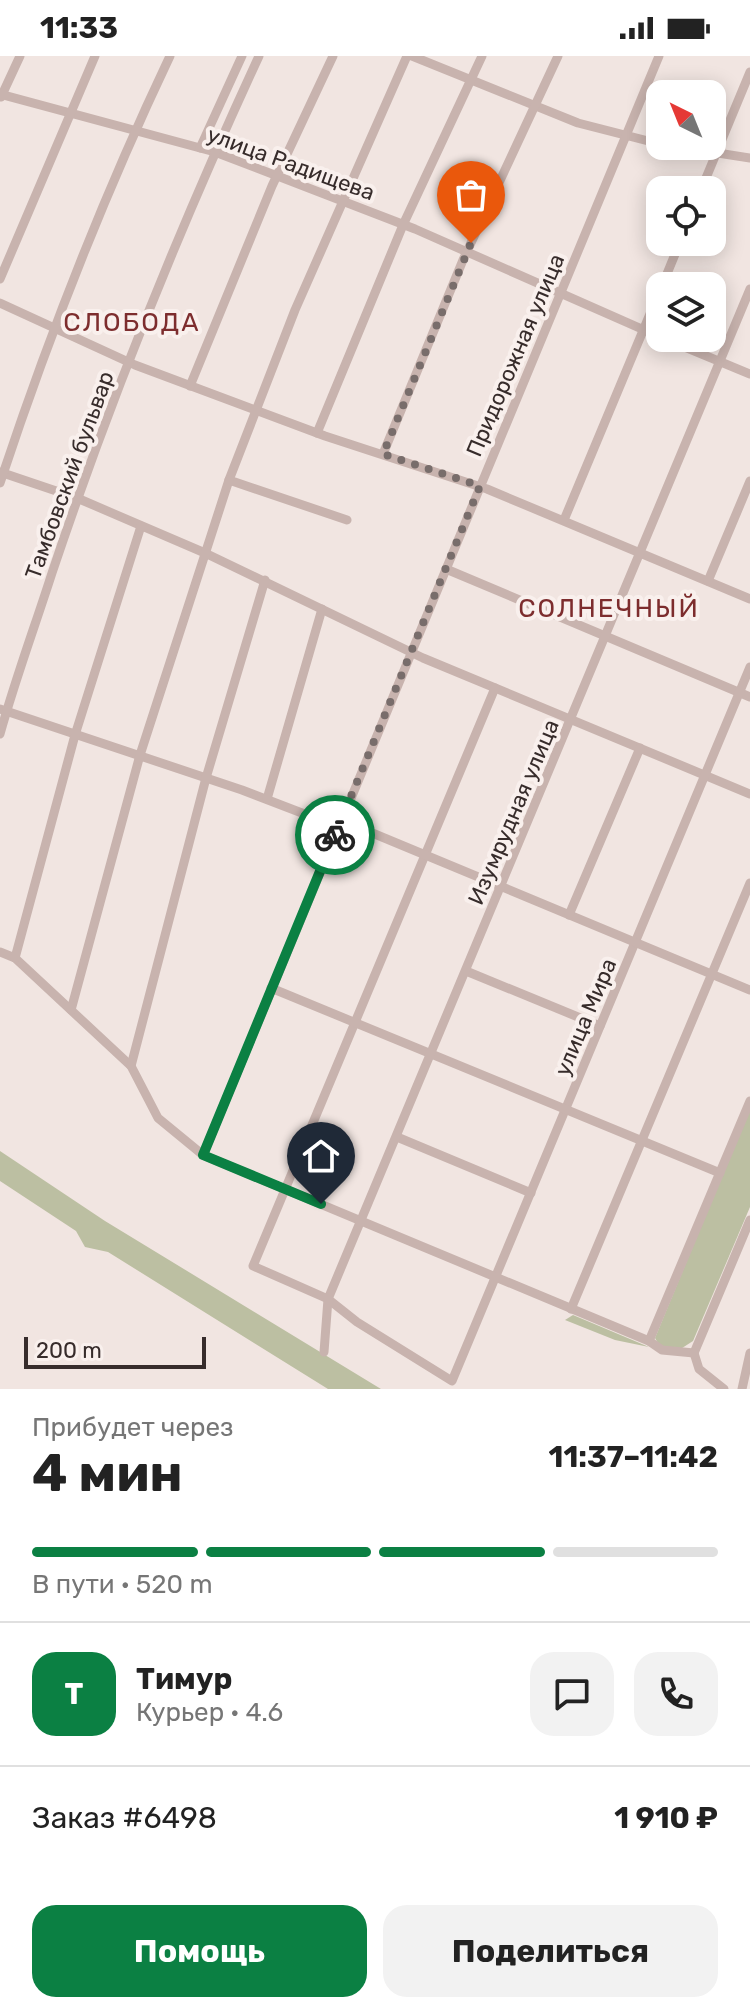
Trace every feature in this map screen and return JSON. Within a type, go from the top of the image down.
[{"type":"street","points":[[1,97],[20,56]]},
{"type":"street","points":[[0,279],[95,56]]},
{"type":"street","points":[[170,56],[136,129],[54,327],[1,476],[77,498],[265,580],[411,652],[750,794]]},
{"type":"street","points":[[200,148],[242,56]]},
{"type":"street","name":"Тамбовский бульвар","points":[[0,734],[3,710],[128,362],[215,152],[259,56]]},
{"type":"street","points":[[190,386],[276,176],[333,56]]},
{"type":"street","points":[[71,1010],[140,755],[229,480],[341,200],[410,56],[532,107],[646,141]]},
{"type":"street","points":[[317,433],[403,225],[482,56]]},
{"type":"street","points":[[383,454],[467,251],[558,56]]},
{"type":"street","name":"Придорожная улица","points":[[203,1155],[659,56]]},
{"type":"street","points":[[726,131],[750,72]]},
{"type":"street","name":"улица Радищева","points":[[1,97],[136,129],[215,152],[467,251],[646,331]]},
{"type":"street","points":[[726,154],[750,158]]},
{"type":"street","name":"Изумрудная улица","points":[[324,1352],[328,1299],[750,289]]},
{"type":"street","points":[[0,303],[128,362],[317,433],[480,486],[750,599]]},
{"type":"street","points":[[564,520],[646,323]]},
{"type":"street","name":"улица Радищева","points":[[698,352],[750,374]]},
{"type":"street","points":[[229,480],[347,520]]},
{"type":"street","points":[[708,581],[750,481]]},
{"type":"street","points":[[15,958],[75,735],[141,526]]},
{"type":"street","points":[[446,569],[750,697]]},
{"type":"street","points":[[131,1066],[206,778],[265,580]]},
{"type":"street","points":[[267,799],[322,609]]},
{"type":"street","name":"улица Мира","points":[[328,1299],[357,1322],[452,1381],[750,667]]},
{"type":"street","points":[[328,1299],[253,1266],[495,688]]},
{"type":"street","points":[[3,710],[267,799],[328,823],[341,820],[750,990]]},
{"type":"street","points":[[569,915],[640,748]]},
{"type":"street","points":[[571,1309],[750,883]]},
{"type":"street","points":[[0,952],[15,958],[131,1066],[158,1118],[203,1155],[649,1341],[662,1350],[694,1353]]},
{"type":"street","points":[[466,971],[600,1026]]},
{"type":"street","points":[[271,988],[720,1173]]},
{"type":"street","points":[[649,1341],[750,1101]]},
{"type":"street","points":[[397,1137],[531,1193]]},
{"type":"street","points":[[724,1389],[699,1369],[694,1353],[748,1231],[750,1220]]},
{"type":"street","points":[[742,1389],[750,1353]]},
{"type":"green space","points":[[750,1108],[750,1207],[693,1341],[679,1350],[659,1345],[655,1338]]},
{"type":"green space","points":[[0,1151],[105,1221],[381,1389],[328,1389],[108,1252],[85,1247],[76,1231],[0,1181]]},
{"type":"green space","points":[[573,1315],[649,1347],[615,1340],[565,1320]]},
{"type":"way so far","points":[[335,835],[480,486],[383,454],[471,243]]},
{"type":"district","name":"СЛОБОДА","points":[[132,322]]},
{"type":"district","name":"СОЛНЕЧНЫЙ","points":[[609,608]]},
{"type":"route","points":[[321,1204],[203,1155],[335,835]]}]
